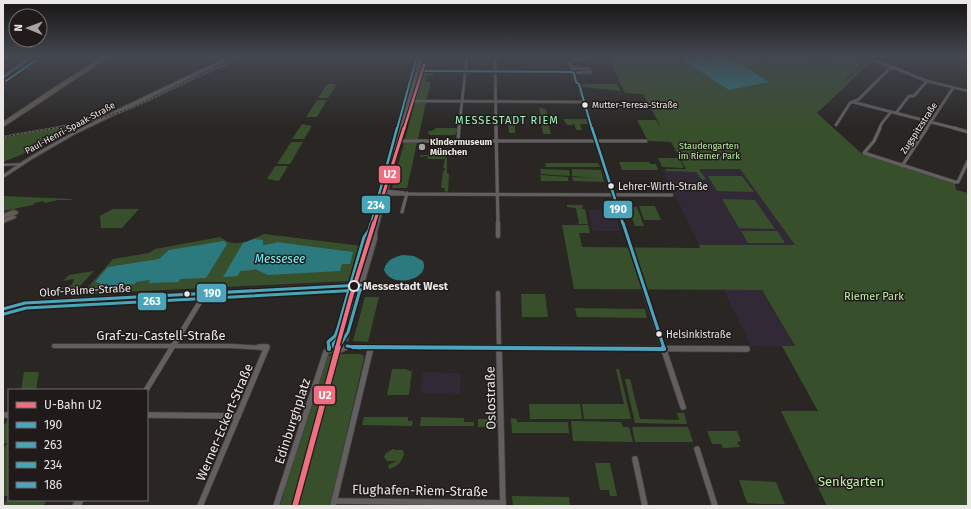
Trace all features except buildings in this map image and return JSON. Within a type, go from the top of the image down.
[{"type":"highway","points":[[3,121],[65,80]]},
{"type":"highway","points":[[3,125],[70,80]]},
{"type":"highway","points":[[3,215],[13,215],[3,220]]},
{"type":"main road","name":"Paul-Henri-Spaak-Straße","points":[[3,173],[15,164],[72,132],[178,80]]},
{"type":"main road","name":"Paul-Henri-Spaak-Straße","points":[[3,177],[46,149],[82,129],[182,80]]},
{"type":"main road","points":[[358,287],[369,238],[374,232],[417,80]]},
{"type":"main road","name":"Olof-Palme-Straße","points":[[3,309],[18,304],[358,287]]},
{"type":"main road","name":"Olof-Palme-Straße","points":[[3,313],[30,304]]},
{"type":"street","points":[[458,141],[465,80]]},
{"type":"street","points":[[495,80],[498,236]]},
{"type":"street","points":[[836,125],[847,106],[859,99],[878,80]]},
{"type":"street","points":[[924,80],[968,91]]},
{"type":"street","points":[[896,113],[909,96],[914,96],[927,81]]},
{"type":"street","name":"Zugspitzstraße","points":[[953,88],[902,166],[958,182],[968,161]]},
{"type":"street","points":[[580,91],[588,117]]},
{"type":"street","points":[[410,101],[583,102]]},
{"type":"street","points":[[853,102],[968,132]]},
{"type":"street","points":[[891,112],[882,123],[874,141],[864,154],[902,166]]},
{"type":"street","points":[[591,124],[603,163]]},
{"type":"street","points":[[399,141],[646,141]]},
{"type":"street","points":[[3,165],[22,164]]},
{"type":"street","points":[[606,173],[632,251]]},
{"type":"street","points":[[384,193],[398,195],[407,193],[672,195]]},
{"type":"street","points":[[402,212],[407,193]]},
{"type":"street","points":[[642,283],[683,407]]},
{"type":"street","points":[[358,287],[343,330],[339,339],[334,343],[334,348],[342,349],[347,346],[354,348],[747,349]]},
{"type":"street","points":[[347,346],[348,342],[346,339],[358,287]]},
{"type":"street","name":"Oslostraße","points":[[498,292],[503,505]]},
{"type":"street","points":[[147,389],[204,295]]},
{"type":"street","points":[[339,339],[346,339]]},
{"type":"street","name":"Graf-zu-Castell-Straße","points":[[54,346],[173,345],[267,348]]},
{"type":"street","points":[[334,504],[371,347]]},
{"type":"street","name":"Werner-Eckert-Straße","points":[[200,506],[267,348]]},
{"type":"street","name":"Edinburghplatz","points":[[276,506],[322,361],[326,352],[334,348]]},
{"type":"street","points":[[148,415],[238,416]]},
{"type":"street","points":[[697,449],[715,506]]},
{"type":"street","points":[[635,459],[645,506]]},
{"type":"street","name":"Flughafen-Riem-Straße","points":[[334,504],[503,505]]},
{"type":"shaded area","points":[[662,169],[740,169],[795,245],[699,245]]},
{"type":"shaded area","points":[[588,210],[613,210],[620,231],[593,231]]},
{"type":"shaded area","points":[[723,289],[762,290],[795,347],[751,346]]},
{"type":"shaded area","points":[[423,372],[461,373],[460,394],[420,393]]},
{"type":"green space","points":[[420,80],[427,80],[425,80],[431,83],[426,100],[415,101]]},
{"type":"green space","name":"Riemer Park","points":[[619,80],[852,80],[817,113],[862,154],[955,183],[956,190],[968,193],[968,506],[827,506],[781,411],[818,411],[782,346],[795,346],[762,290],[574,289],[562,225],[588,225],[590,233],[579,233],[582,247],[700,248],[699,245],[795,245],[740,169],[699,169],[706,179],[702,180],[696,172],[666,171],[665,169],[686,169],[671,142],[649,141],[647,139],[637,120],[656,120],[661,127],[643,94],[625,93]]},
{"type":"green space","points":[[327,84],[337,84],[328,98],[318,98]]},
{"type":"green space","points":[[581,84],[617,84],[621,91],[582,87]]},
{"type":"green space","points":[[317,100],[327,100],[317,117],[306,117]]},
{"type":"green space","points":[[415,102],[426,103],[418,139],[406,140],[405,139]]},
{"type":"green space","points":[[539,108],[546,109],[547,115],[555,114],[556,123],[548,122],[551,134],[543,134],[541,123],[533,123],[532,116],[541,116]]},
{"type":"green space","points":[[502,116],[524,117],[524,121],[515,121],[515,133],[509,133],[508,122],[501,122]]},
{"type":"green space","points":[[563,119],[586,119],[588,124],[580,124],[582,130],[576,130],[574,123],[573,125],[567,125]]},
{"type":"green space","points":[[87,122],[23,154],[3,162],[3,138]]},
{"type":"green space","points":[[302,124],[312,126],[304,139],[292,139]]},
{"type":"green space","points":[[436,128],[456,128],[458,130],[455,135],[429,135],[428,131],[432,131]]},
{"type":"green space","points":[[291,142],[303,142],[290,164],[277,164]]},
{"type":"green space","points":[[404,143],[417,143],[407,188],[392,188]]},
{"type":"green space","points":[[420,155],[448,155],[445,158],[447,158],[447,173],[449,174],[448,192],[444,191],[445,189],[441,187],[443,171],[446,169],[443,168],[445,159],[427,159],[428,156],[420,157]]},
{"type":"green space","points":[[658,158],[679,158],[684,168],[662,167]]},
{"type":"green space","points":[[619,162],[649,162],[650,164],[656,164],[658,170],[622,170]]},
{"type":"green space","points":[[545,163],[598,163],[600,167],[546,167]]},
{"type":"green space","points":[[275,166],[288,166],[279,181],[267,179]]},
{"type":"green space","points":[[540,169],[569,170],[570,176],[541,174]]},
{"type":"green space","points":[[572,169],[601,170],[604,182],[573,181],[572,177],[595,178],[572,176]]},
{"type":"green space","points":[[540,175],[568,177],[568,181],[541,181]]},
{"type":"green space","points":[[708,176],[742,176],[754,192],[717,191]]},
{"type":"green space","points":[[3,196],[72,200],[58,200],[44,203],[44,201],[34,203],[33,205],[3,211]]},
{"type":"green space","points":[[722,199],[755,200],[775,229],[739,228]]},
{"type":"green space","points":[[567,205],[583,205],[582,209],[585,209],[588,224],[577,224],[579,223],[576,208],[567,207]]},
{"type":"green space","points":[[639,206],[655,206],[661,220],[644,220]]},
{"type":"green space","points":[[628,207],[637,207],[644,226],[635,226]]},
{"type":"green space","points":[[113,209],[139,209],[122,228],[101,228],[100,216]]},
{"type":"green space","points":[[741,231],[777,231],[785,243],[748,243]]},
{"type":"green space","points":[[264,234],[362,246],[352,279],[350,281],[82,294],[113,259],[149,253],[155,249],[220,237],[231,243],[242,243]]},
{"type":"green space","points":[[94,271],[78,288],[56,289],[72,285],[74,279],[63,281],[69,275]]},
{"type":"green space","points":[[521,294],[545,294],[548,317],[522,317]]},
{"type":"green space","points":[[365,297],[379,297],[368,342],[353,341]]},
{"type":"green space","points":[[575,308],[645,309],[647,318],[577,317]]},
{"type":"green space","points":[[332,354],[359,354],[363,355],[364,358],[330,506],[280,506],[325,358]]},
{"type":"green space","points":[[392,369],[412,370],[409,395],[387,395]]},
{"type":"green space","points":[[616,369],[619,369],[631,419],[584,419],[582,404],[624,404]]},
{"type":"green space","points":[[24,372],[39,372],[36,389],[21,389]]},
{"type":"green space","points":[[625,379],[630,379],[640,419],[679,420],[677,413],[684,413],[687,424],[635,423]]},
{"type":"green space","points":[[529,404],[580,404],[582,419],[530,419]]},
{"type":"green space","points":[[364,417],[408,417],[408,421],[413,421],[412,426],[362,425]]},
{"type":"green space","points":[[421,417],[464,418],[464,422],[474,422],[474,426],[420,426]]},
{"type":"green space","points":[[511,418],[517,419],[517,422],[568,422],[569,433],[512,433]]},
{"type":"green space","points":[[478,419],[497,419],[497,427],[478,427]]},
{"type":"green space","points":[[8,420],[8,496],[3,496],[3,449],[7,443],[3,443],[3,426]]},
{"type":"green space","points":[[571,421],[621,422],[623,427],[629,427],[633,442],[573,441]]},
{"type":"green space","points":[[632,427],[688,427],[693,442],[635,442]]},
{"type":"green space","points":[[707,431],[737,431],[741,441],[737,442],[740,447],[723,448],[721,444],[712,444]]},
{"type":"green space","points":[[393,449],[403,450],[404,454],[399,464],[389,469],[388,465],[397,461],[387,461],[384,457],[386,453]]},
{"type":"green space","points":[[595,463],[610,463],[617,496],[610,496],[609,490],[600,490]]},
{"type":"green space","points":[[739,480],[776,482],[785,504],[747,503]]},
{"type":"green space","points":[[512,496],[569,497],[570,506],[513,506]]},
{"type":"green space","points":[[8,498],[8,501],[46,501],[43,506],[3,506]]},
{"type":"water","points":[[713,80],[765,80],[769,82],[729,90]]},
{"type":"water","name":"Messesee","points":[[254,239],[263,240],[263,245],[276,242],[353,252],[350,264],[342,264],[340,271],[268,275],[255,269],[240,271],[238,276],[223,277],[243,243]]},
{"type":"water","name":"Messesee","points":[[224,241],[227,244],[206,278],[181,279],[178,282],[149,283],[150,280],[136,282],[135,284],[98,286],[100,283],[95,282],[108,267],[159,259],[169,250]]},
{"type":"water","points":[[403,255],[414,256],[423,261],[424,268],[416,277],[402,281],[388,276],[384,270],[391,260]]},
{"type":"railway","points":[[3,137],[68,126],[115,114],[146,102],[192,80]]},
{"type":"metro line","name":"U2","points":[[295,506],[351,297],[419,80]]},
{"type":"transit line","name":"234","points":[[329,349],[328,342],[335,336],[338,328],[364,237],[369,230],[410,80]]},
{"type":"transit line","name":"190","points":[[576,80],[579,84],[591,126],[664,349]]},
{"type":"transit line","name":"190","points":[[3,309],[25,303],[361,285]]},
{"type":"transit line","name":"190","points":[[334,348],[333,344],[338,339],[345,326],[355,289]]},
{"type":"transit line","name":"263","points":[[339,347],[348,332],[360,290]]},
{"type":"transit line","name":"263","points":[[4,314],[26,308],[361,290]]},
{"type":"transit line","name":"190","points":[[347,346],[362,348],[664,349]]},
{"type":"place","name":"Mutter-Teresa-Straße","points":[[585,105]]},
{"type":"place","name":"Kindermuseum München","points":[[422,147]]},
{"type":"place","name":"Lehrer-Wirth-Straße","points":[[611,186]]},
{"type":"place","name":"Messestadt West","points":[[354,286]]},
{"type":"place","name":"Helsinkistraße","points":[[659,334]]},
{"type":"district","name":"MESSESTADT RIEM","points":[[507,120]]},
{"type":"park label","name":"Staudengarten im Riemer Park","points":[[709,152]]},
{"type":"park label","name":"Senkgarten","points":[[851,481]]}]
